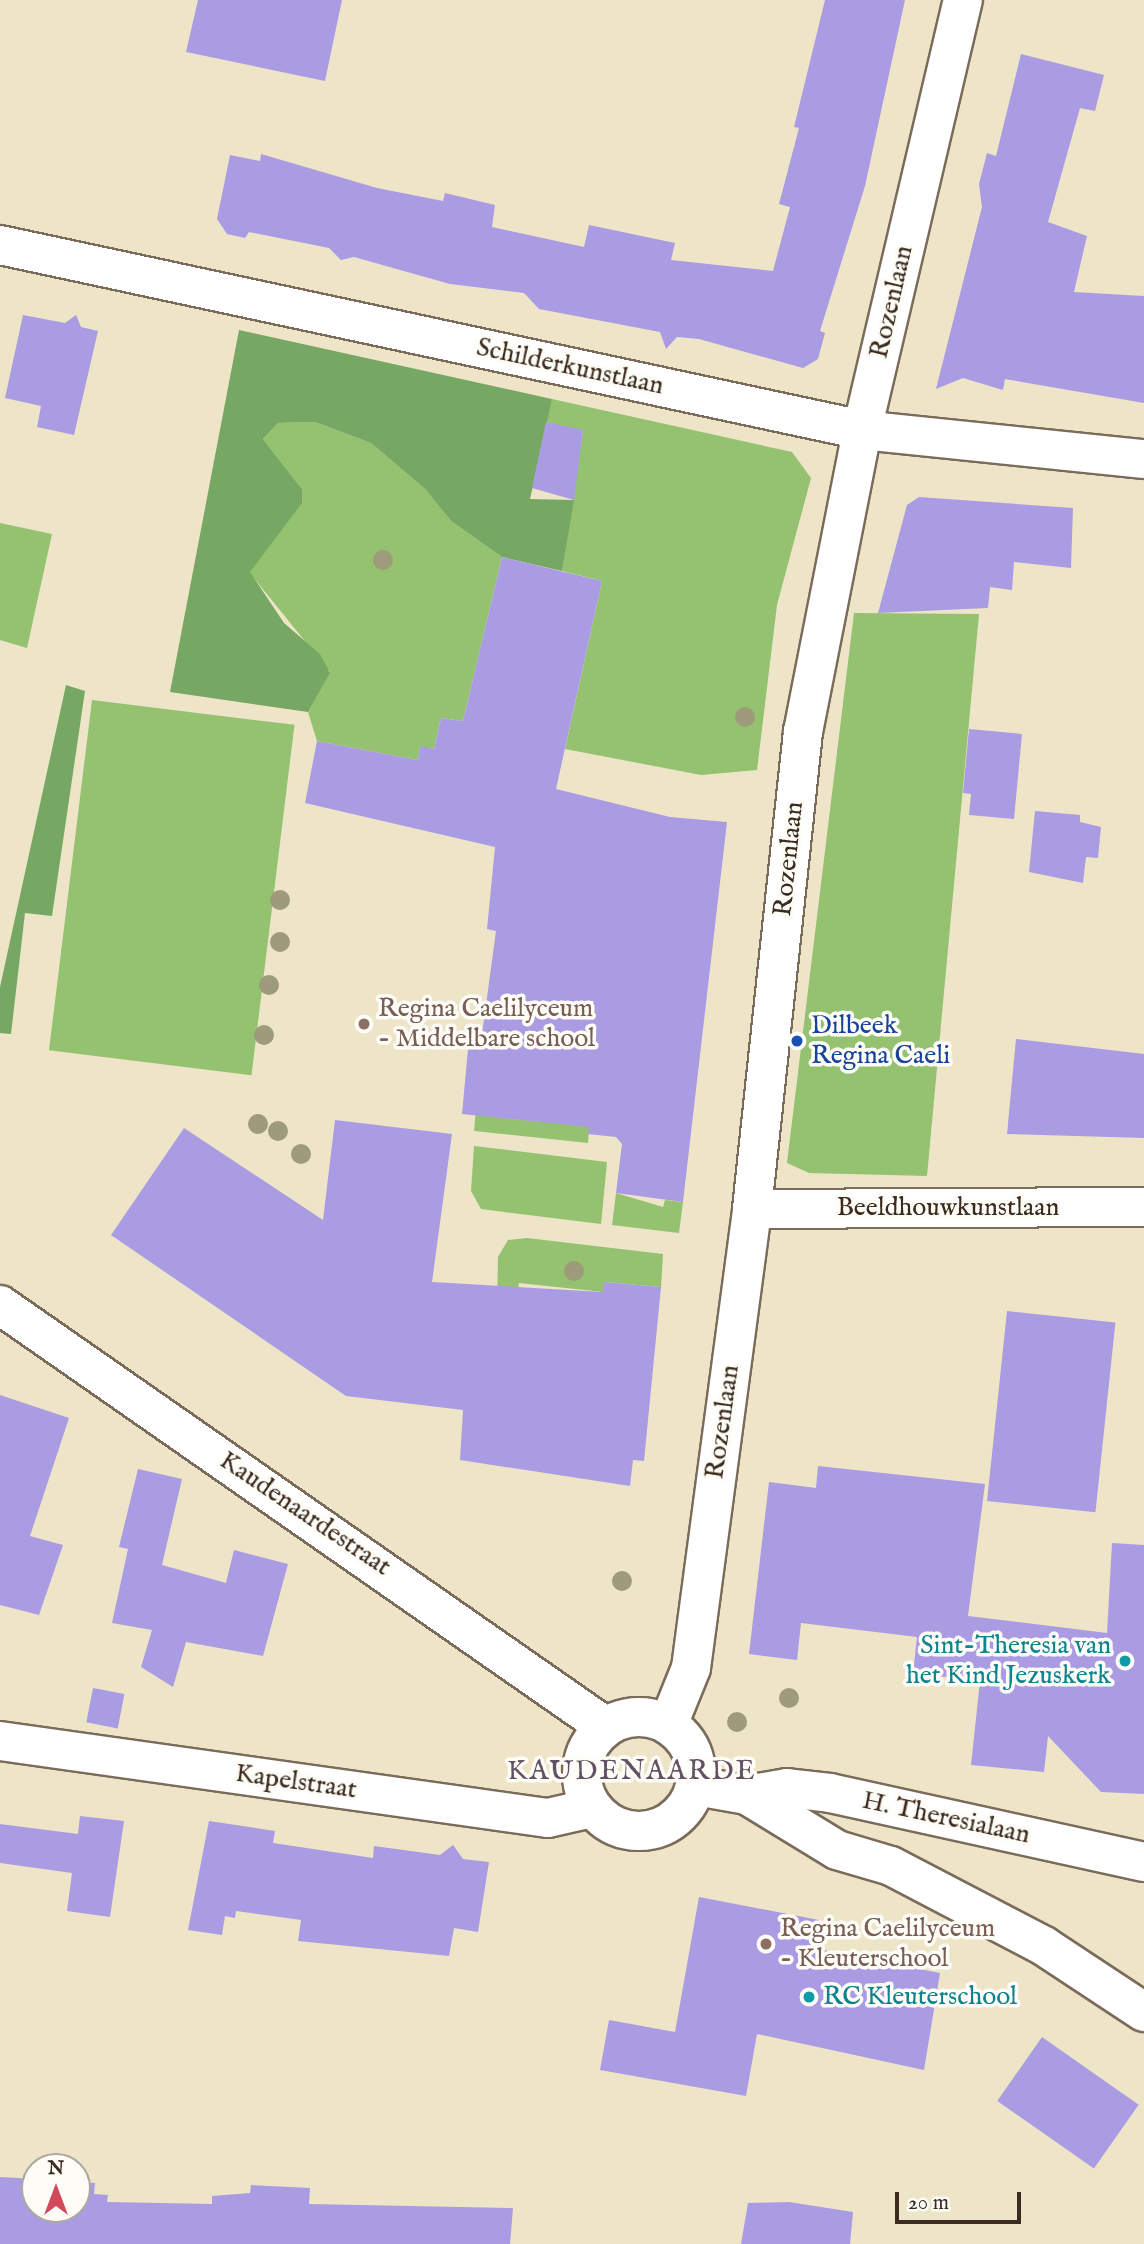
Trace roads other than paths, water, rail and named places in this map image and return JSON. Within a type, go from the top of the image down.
[{"type":"street","name":"Rozenlaan","points":[[668,1724],[691,1668],[752,1209],[803,732],[862,430],[963,0]]},
{"type":"street","name":"Schilderkunstlaan","points":[[0,245],[862,430],[1144,459]]},
{"type":"street","name":"Beeldhouwkunstlaan","points":[[752,1209],[1144,1208]]},
{"type":"street","name":"Kaudenaardestraat","points":[[0,1306],[606,1727]]},
{"type":"street","points":[[636,1717],[668,1724],[694,1755],[696,1786],[679,1816],[643,1832],[624,1830],[592,1808],[583,1791],[584,1755],[606,1727],[636,1717]]},
{"type":"street","name":"Kapelstraat","points":[[0,1741],[548,1818],[592,1808]]},
{"type":"street","points":[[696,1786],[747,1795],[837,1850],[891,1866],[1044,1946],[1144,2012]]},
{"type":"street","name":"H. Theresialaan","points":[[747,1795],[787,1788],[830,1793],[1144,1862]]},
{"type":"place","name":"Regina Caelilyceum - Middelbare school","points":[[364,1024]]},
{"type":"place","name":"Dilbeek Regina Caeli","points":[[797,1041]]},
{"type":"place","name":"Sint-Theresia van het Kind Jezuskerk","points":[[1125,1661]]},
{"type":"place","name":"Regina Caelilyceum - Kleuterschool","points":[[766,1944]]},
{"type":"place","name":"RC Kleuterschool","points":[[809,1997]]},
{"type":"district","name":"KAUDENAARDE","points":[[632,1772]]}]
